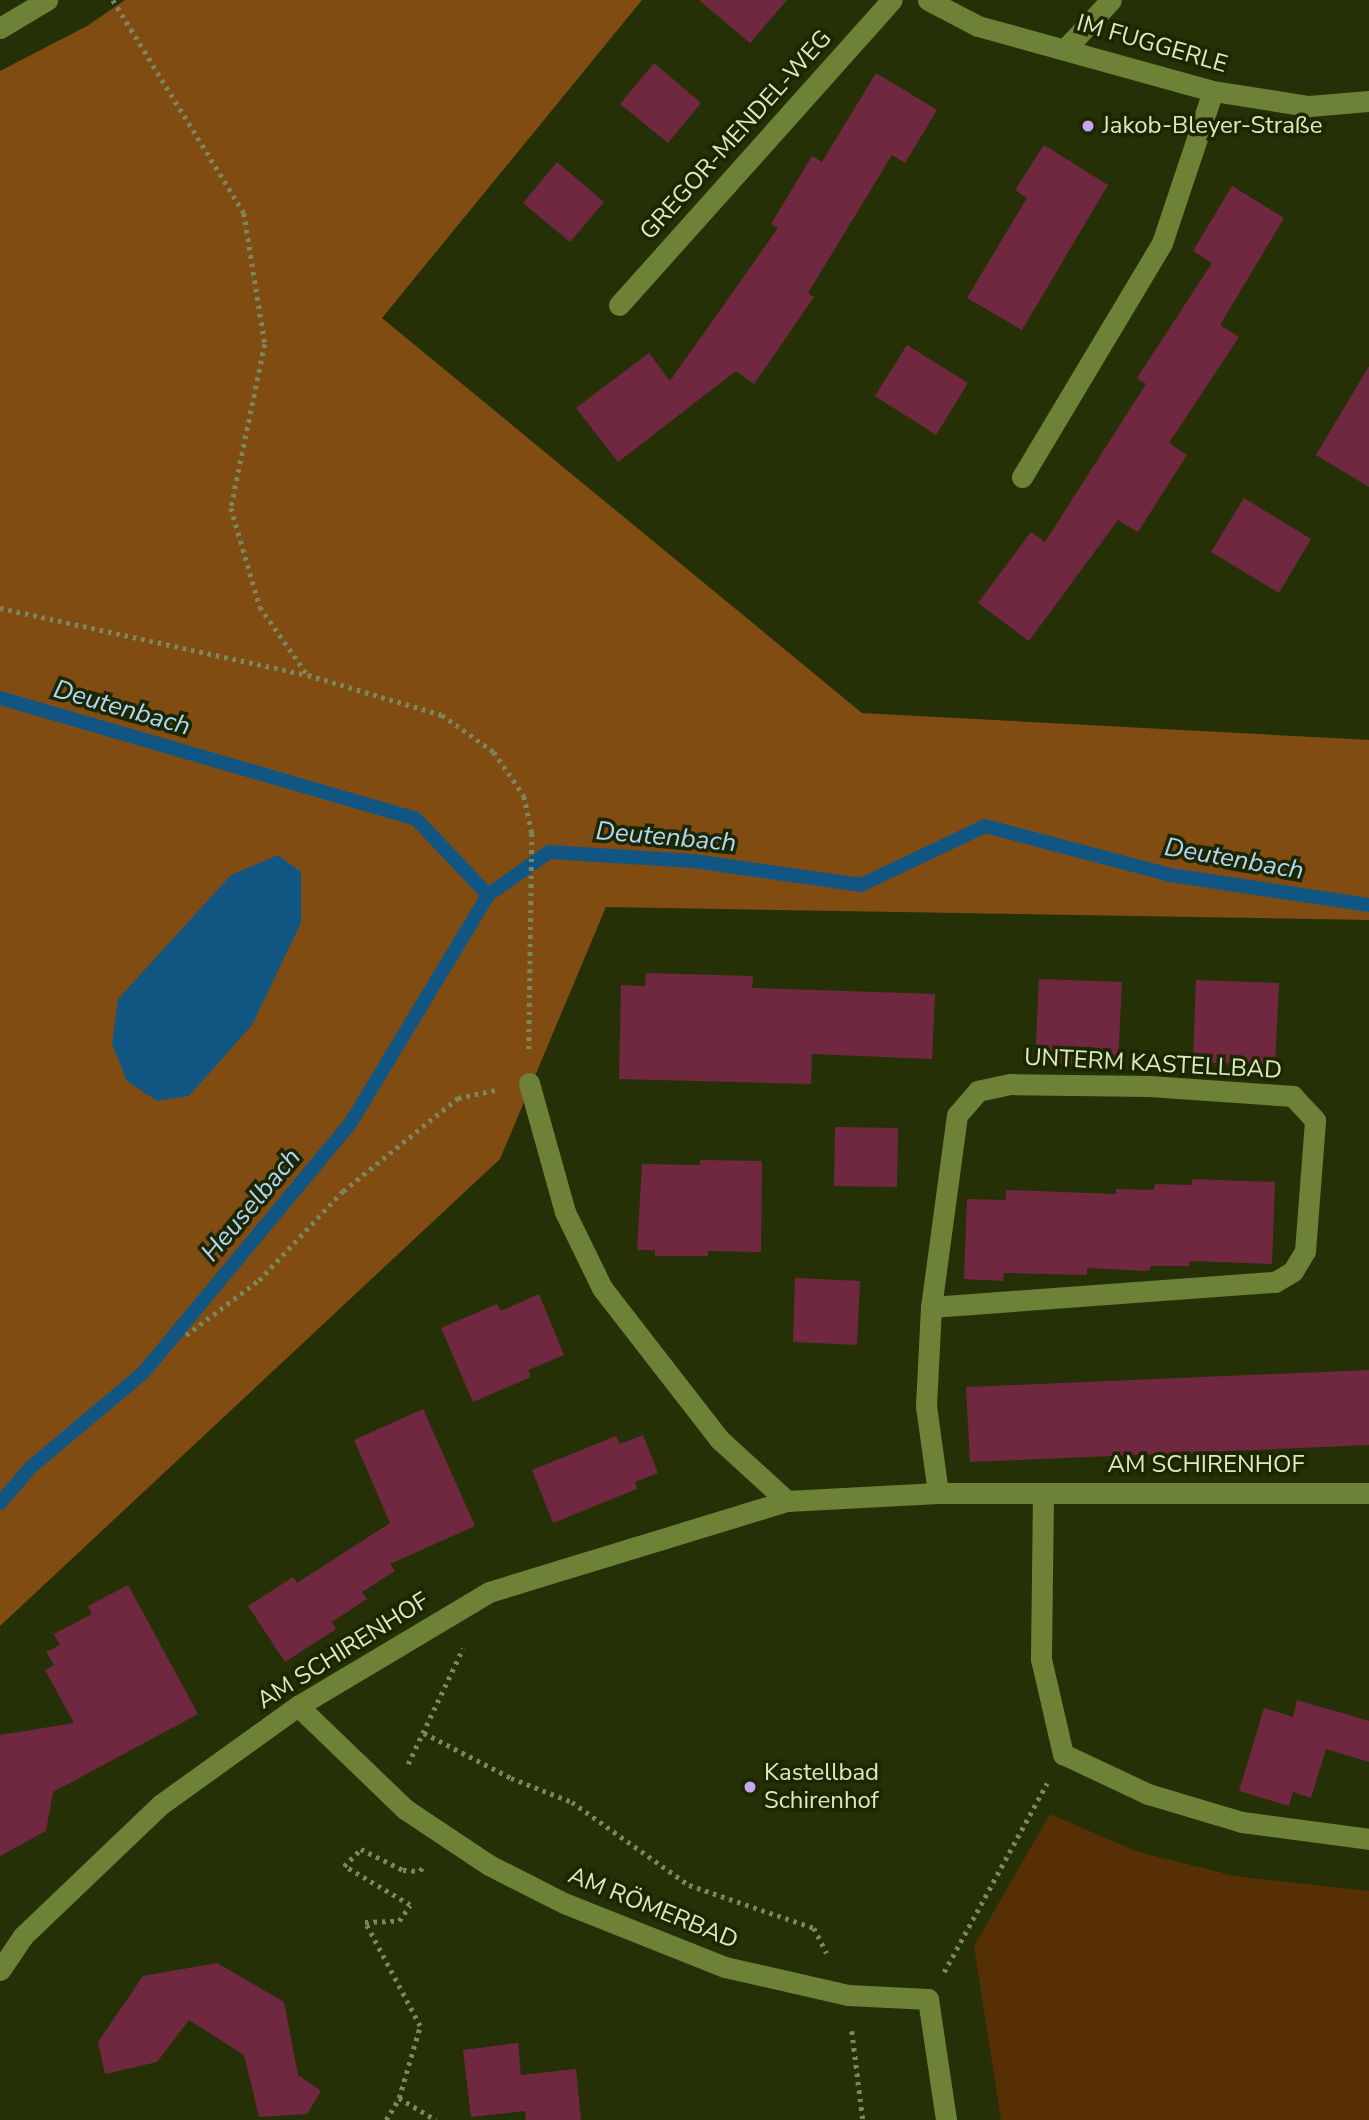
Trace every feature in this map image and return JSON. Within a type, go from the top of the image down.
[{"type":"street","points":[[0,28],[47,0]]},
{"type":"street","name":"GREGOR-MENDEL-WEG","points":[[620,305],[892,0]]},
{"type":"street","name":"IM FUGGERLE","points":[[928,0],[978,26],[1067,47],[1213,91],[1309,106],[1369,102]]},
{"type":"street","points":[[1067,47],[1111,0]]},
{"type":"street","points":[[1022,477],[1162,243],[1213,91]]},
{"type":"street","points":[[528,1083],[565,1212],[602,1288],[719,1439],[787,1502]]},
{"type":"street","name":"UNTERM KASTELLBAD","points":[[931,1307],[1275,1282],[1293,1271],[1305,1251],[1315,1120],[1293,1096],[1149,1086],[1024,1084],[978,1091],[957,1115],[931,1307],[926,1406],[938,1493]]},
{"type":"street","name":"AM SCHIRENHOF","points":[[0,1970],[23,1936],[160,1805],[299,1706],[489,1592],[787,1502],[938,1493],[1369,1493]]},
{"type":"street","points":[[1043,1493],[1041,1659],[1063,1754],[1148,1794],[1242,1822],[1369,1839]]},
{"type":"street","name":"AM RÖMERBAD","points":[[299,1706],[405,1809],[489,1865],[652,1941],[725,1967],[848,1995],[928,1999]]},
{"type":"street","points":[[928,1999],[946,2120]]},
{"type":"path","points":[[113,0],[244,212],[265,344],[231,508],[260,607],[308,675]]},
{"type":"path","points":[[0,608],[308,675],[442,715],[494,752],[524,796],[531,832],[532,898],[528,1083],[458,1098],[343,1191],[259,1280],[186,1335]]},
{"type":"path","points":[[386,2120],[399,2098],[420,2026],[365,1922],[399,1921],[410,1905],[344,1866],[361,1849],[403,1870],[420,1871],[431,1855],[405,1809],[405,1769],[489,1592]]},
{"type":"path","points":[[424,1733],[511,1778],[572,1802],[689,1885],[814,1928],[848,1995],[863,2120]]},
{"type":"path","points":[[928,1999],[1063,1754]]},
{"type":"path","points":[[399,2098],[436,2120]]},
{"type":"shaded area","points":[[125,0],[642,0],[382,318],[862,713],[1369,740],[1369,920],[606,907],[500,1159],[0,1626],[0,71],[87,26]]},
{"type":"shaded area","points":[[1050,1814],[1138,1852],[1235,1876],[1369,1891],[1369,2120],[1001,2120],[974,1946]]},
{"type":"water","points":[[278,855],[301,872],[301,923],[252,1025],[189,1096],[157,1101],[127,1081],[112,1044],[118,999],[231,875]]},
{"type":"building","points":[[699,0],[787,0],[750,43]]},
{"type":"building","points":[[654,63],[701,103],[668,143],[620,104]]},
{"type":"building","points":[[876,73],[937,110],[905,163],[892,155],[808,293],[814,297],[754,384],[736,371],[618,462],[576,408],[649,353],[670,381],[778,228],[771,224],[812,156],[822,162]]},
{"type":"building","points":[[1044,145],[1108,185],[1022,330],[967,298],[1027,198],[1015,190]]},
{"type":"building","points":[[557,162],[604,202],[570,242],[523,203]]},
{"type":"building","points":[[1232,186],[1284,218],[1220,325],[1239,337],[1169,443],[1187,455],[1138,532],[1118,520],[1029,641],[978,603],[1031,532],[1045,542],[1146,384],[1137,378],[1212,263],[1193,251]]},
{"type":"building","points":[[907,345],[968,383],[936,435],[875,396]]},
{"type":"building","points":[[1369,366],[1369,487],[1316,455]]},
{"type":"building","points":[[1244,498],[1311,539],[1279,593],[1211,552]]},
{"type":"building","points":[[646,973],[753,976],[752,988],[935,994],[932,1059],[812,1054],[811,1084],[619,1079],[621,985],[645,986]]},
{"type":"building","points":[[1039,979],[1122,982],[1118,1065],[1035,1062]]},
{"type":"building","points":[[1196,980],[1279,983],[1275,1065],[1193,1062]]},
{"type":"building","points":[[835,1127],[898,1128],[897,1187],[834,1186]]},
{"type":"building","points":[[700,1160],[762,1161],[761,1252],[708,1251],[708,1256],[655,1256],[655,1250],[637,1250],[642,1164],[700,1165]]},
{"type":"building","points":[[1192,1179],[1275,1182],[1272,1264],[1189,1261],[1189,1266],[1151,1266],[1149,1271],[1087,1268],[1087,1275],[1004,1273],[1003,1281],[964,1279],[967,1199],[1006,1200],[1006,1190],[1116,1194],[1116,1189],[1154,1190],[1155,1184],[1192,1185]]},
{"type":"building","points":[[795,1278],[860,1281],[857,1345],[793,1342]]},
{"type":"building","points":[[539,1294],[564,1355],[528,1370],[531,1377],[473,1402],[441,1328],[497,1304],[501,1311]]},
{"type":"building","points":[[1369,1370],[1369,1445],[970,1462],[966,1387]]},
{"type":"building","points":[[423,1409],[475,1526],[390,1564],[395,1571],[362,1592],[367,1599],[332,1622],[336,1629],[285,1662],[248,1606],[293,1577],[297,1583],[390,1523],[354,1440]]},
{"type":"building","points":[[643,1435],[658,1473],[635,1482],[637,1489],[553,1523],[532,1470],[616,1436],[620,1444]]},
{"type":"building","points":[[128,1585],[198,1714],[53,1792],[46,1831],[0,1856],[0,1735],[74,1723],[45,1670],[54,1665],[46,1652],[60,1645],[54,1634],[92,1614],[88,1606]]},
{"type":"building","points":[[1297,1700],[1369,1721],[1369,1762],[1326,1749],[1311,1798],[1293,1792],[1289,1806],[1239,1791],[1264,1708],[1293,1717]]},
{"type":"building","points":[[217,1963],[284,2002],[298,2075],[321,2091],[307,2114],[259,2117],[244,2055],[189,2020],[157,2062],[105,2074],[98,2042],[143,1976]]},
{"type":"building","points":[[518,2043],[521,2075],[576,2069],[581,2120],[526,2120],[525,2111],[471,2117],[463,2050]]},
{"type":"waterway","name":"Deutenbach","points":[[0,698],[416,819],[488,895],[549,852],[693,861],[861,885],[985,826],[1170,875],[1369,905]]},
{"type":"waterway","name":"Heuselbach","points":[[0,1503],[31,1467],[143,1373],[350,1124],[488,895]]},
{"type":"place","name":"Jakob-Bleyer-Straße","points":[[1088,126]]},
{"type":"place","name":"Kastellbad Schirenhof","points":[[750,1787]]}]
